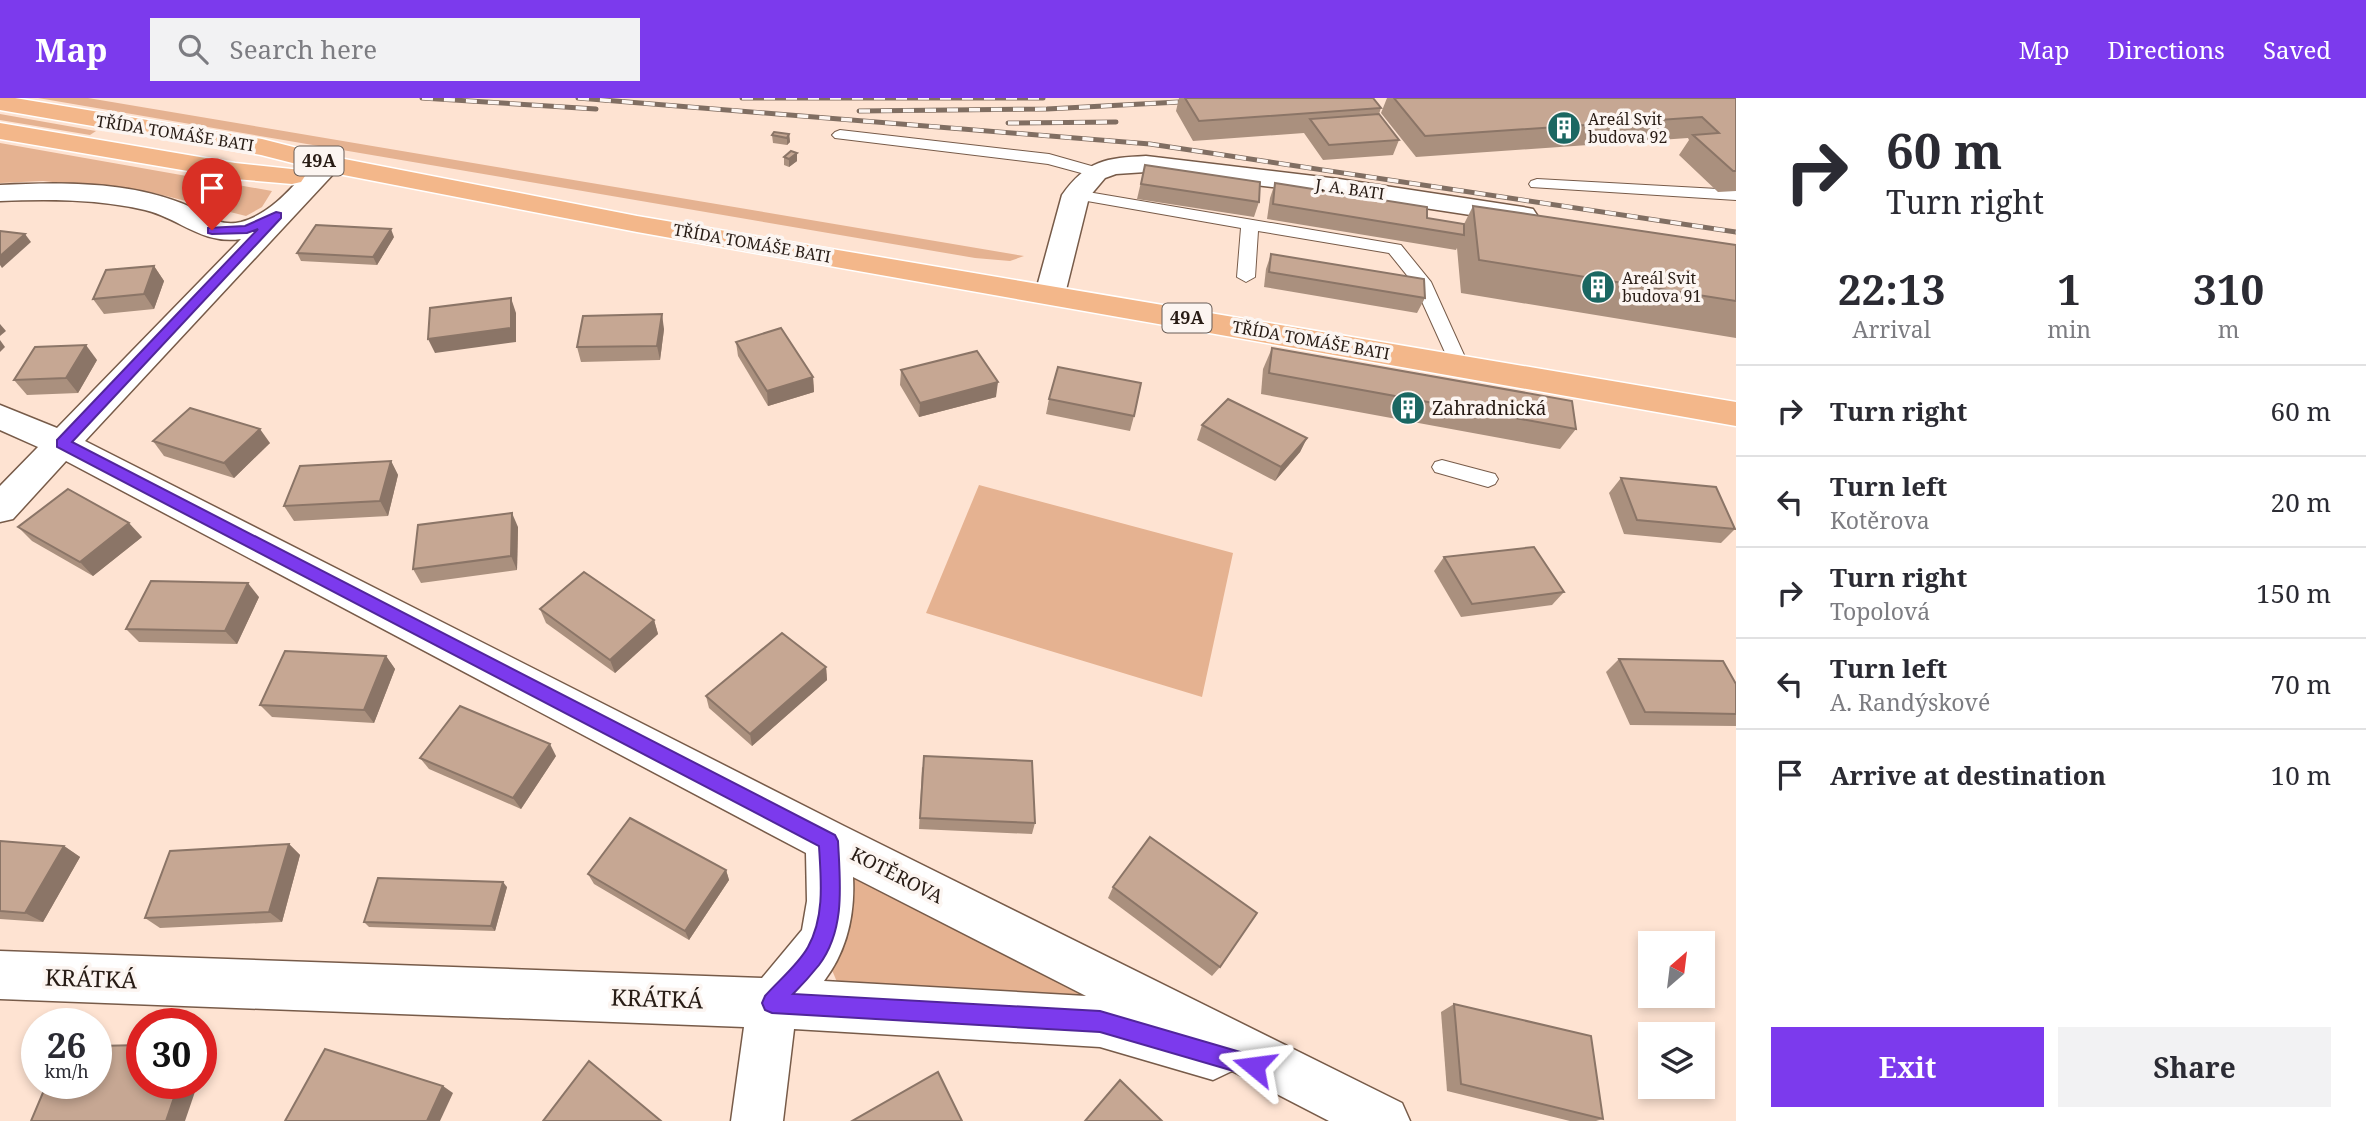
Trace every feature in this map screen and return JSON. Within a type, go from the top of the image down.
[{"type":"main road","name":"TŘÍDA TOMÁŠE BATI","points":[[0,103],[262,147],[321,171]]},
{"type":"main road","name":"TŘÍDA TOMÁŠE BATI","points":[[0,131],[235,171],[321,171],[1050,294],[1736,414]]},
{"type":"street","name":"J. A. BATI","points":[[1096,172],[1113,166],[1146,164],[1339,187],[1544,218]]},
{"type":"street","points":[[0,509],[321,171]]},
{"type":"street","points":[[1050,294],[1076,195],[1096,172]]},
{"type":"street","points":[[5,197],[61,192],[145,202],[184,214],[200,226],[222,232],[247,229],[276,216]]},
{"type":"street","name":"KOTĚROVA","points":[[0,417],[62,444],[828,841],[1384,1121]]},
{"type":"street","points":[[757,1121],[772,1003],[814,956],[826,929],[831,900],[828,841]]},
{"type":"street","name":"KRÁTKÁ","points":[[0,975],[772,1003],[1100,1022],[1306,1082]]},
{"type":"lane","points":[[840,135],[1049,159],[1096,172]]},
{"type":"lane","points":[[1537,184],[1736,195]]},
{"type":"lane","points":[[1076,195],[1395,249],[1422,282],[1460,366]]},
{"type":"lane","points":[[1246,277],[1250,224]]},
{"type":"lane","points":[[1442,467],[1488,478]]},
{"type":"shaded area","points":[[38,98],[88,98],[1024,256],[1010,261],[975,258]]},
{"type":"shaded area","points":[[0,114],[96,131],[90,135],[0,120]]},
{"type":"shaded area","points":[[0,143],[272,191],[262,207],[246,216],[154,193],[43,181],[0,183]]},
{"type":"shaded area","points":[[979,485],[1233,553],[1202,697],[926,613]]},
{"type":"shaded area","points":[[863,876],[1094,1000],[839,987],[832,970],[854,878]]},
{"type":"building","points":[[1185,98],[1373,98],[1381,108],[1199,121]]},
{"type":"building","points":[[1394,98],[1736,98],[1736,171],[1693,135],[1719,133],[1702,117],[1425,136]]},
{"type":"building","points":[[1379,114],[1399,140],[1329,145],[1310,119]]},
{"type":"building","points":[[774,132],[789,134],[787,138],[772,135]]},
{"type":"building","points":[[791,151],[797,153],[789,159],[784,157]]},
{"type":"building","points":[[1145,165],[1260,182],[1259,202],[1141,184]]},
{"type":"building","points":[[1275,183],[1427,207],[1427,218],[1464,224],[1464,235],[1273,204]]},
{"type":"building","points":[[1473,206],[1736,245],[1736,301],[1479,260]]},
{"type":"building","points":[[316,225],[391,229],[373,257],[297,253]]},
{"type":"building","points":[[0,231],[25,234],[0,256]]},
{"type":"building","points":[[1271,254],[1424,279],[1425,298],[1269,272]]},
{"type":"building","points":[[154,266],[144,294],[93,299],[106,270]]},
{"type":"building","points":[[511,298],[511,328],[428,339],[430,308]]},
{"type":"building","points":[[662,314],[657,346],[577,347],[583,316]]},
{"type":"building","points":[[781,328],[813,377],[767,391],[736,342]]},
{"type":"building","points":[[86,345],[66,378],[14,380],[35,347]]},
{"type":"building","points":[[1272,348],[1572,401],[1576,429],[1269,373]]},
{"type":"building","points":[[977,351],[998,382],[920,403],[901,370]]},
{"type":"building","points":[[1058,367],[1141,383],[1134,416],[1049,399]]},
{"type":"building","points":[[1228,399],[1307,438],[1281,467],[1202,425]]},
{"type":"building","points":[[190,408],[260,429],[224,463],[153,441]]},
{"type":"building","points":[[391,461],[380,501],[284,506],[300,466]]},
{"type":"building","points":[[1621,478],[1716,487],[1735,529],[1637,520]]},
{"type":"building","points":[[68,489],[129,523],[80,562],[18,527]]},
{"type":"building","points":[[512,513],[511,556],[413,569],[418,525]]},
{"type":"building","points":[[1534,547],[1564,592],[1472,604],[1444,557]]},
{"type":"building","points":[[584,572],[654,620],[610,660],[540,609]]},
{"type":"building","points":[[151,581],[248,583],[225,631],[126,629]]},
{"type":"building","points":[[782,633],[826,667],[750,734],[706,696]]},
{"type":"building","points":[[285,651],[386,656],[364,710],[260,705]]},
{"type":"building","points":[[1619,659],[1723,661],[1736,684],[1736,714],[1645,712]]},
{"type":"building","points":[[460,706],[550,744],[513,798],[420,758]]},
{"type":"building","points":[[924,756],[1032,761],[1035,823],[920,818]]},
{"type":"building","points":[[630,818],[726,870],[685,931],[588,874]]},
{"type":"building","points":[[1150,837],[1257,913],[1220,967],[1113,887]]},
{"type":"building","points":[[0,841],[64,846],[25,913],[0,911]]},
{"type":"building","points":[[289,844],[269,912],[145,918],[170,851]]},
{"type":"building","points":[[378,878],[503,882],[491,926],[364,922]]},
{"type":"building","points":[[1454,1004],[1591,1036],[1603,1119],[1461,1084]]},
{"type":"building","points":[[126,1045],[126,1099],[174,1099],[166,1121],[31,1121],[40,1099],[112,1099],[112,1046]]},
{"type":"building","points":[[325,1049],[443,1086],[427,1121],[285,1121]]},
{"type":"building","points":[[589,1061],[661,1121],[543,1121]]},
{"type":"building","points":[[938,1072],[962,1121],[852,1121]]},
{"type":"building","points":[[1120,1080],[1162,1121],[1085,1121]]},
{"type":"railway","points":[[422,98],[596,109]]},
{"type":"railway","points":[[578,98],[1150,144],[1736,232]]},
{"type":"railway","points":[[742,98],[1043,98]]},
{"type":"railway","points":[[859,111],[1047,109],[1198,101]]},
{"type":"railway","points":[[1008,123],[1116,122]]},
{"type":"place","name":"Areál Svit budova 92","points":[[1564,128]]},
{"type":"place","name":"Areál Svit budova 91","points":[[1598,287]]},
{"type":"place","name":"Zahradnická","points":[[1408,408]]},
{"type":"route","points":[[212,230],[235,232],[262,224],[276,216],[62,444],[828,841],[831,900],[826,929],[814,956],[772,1003],[1100,1022],[1254,1066]]}]
